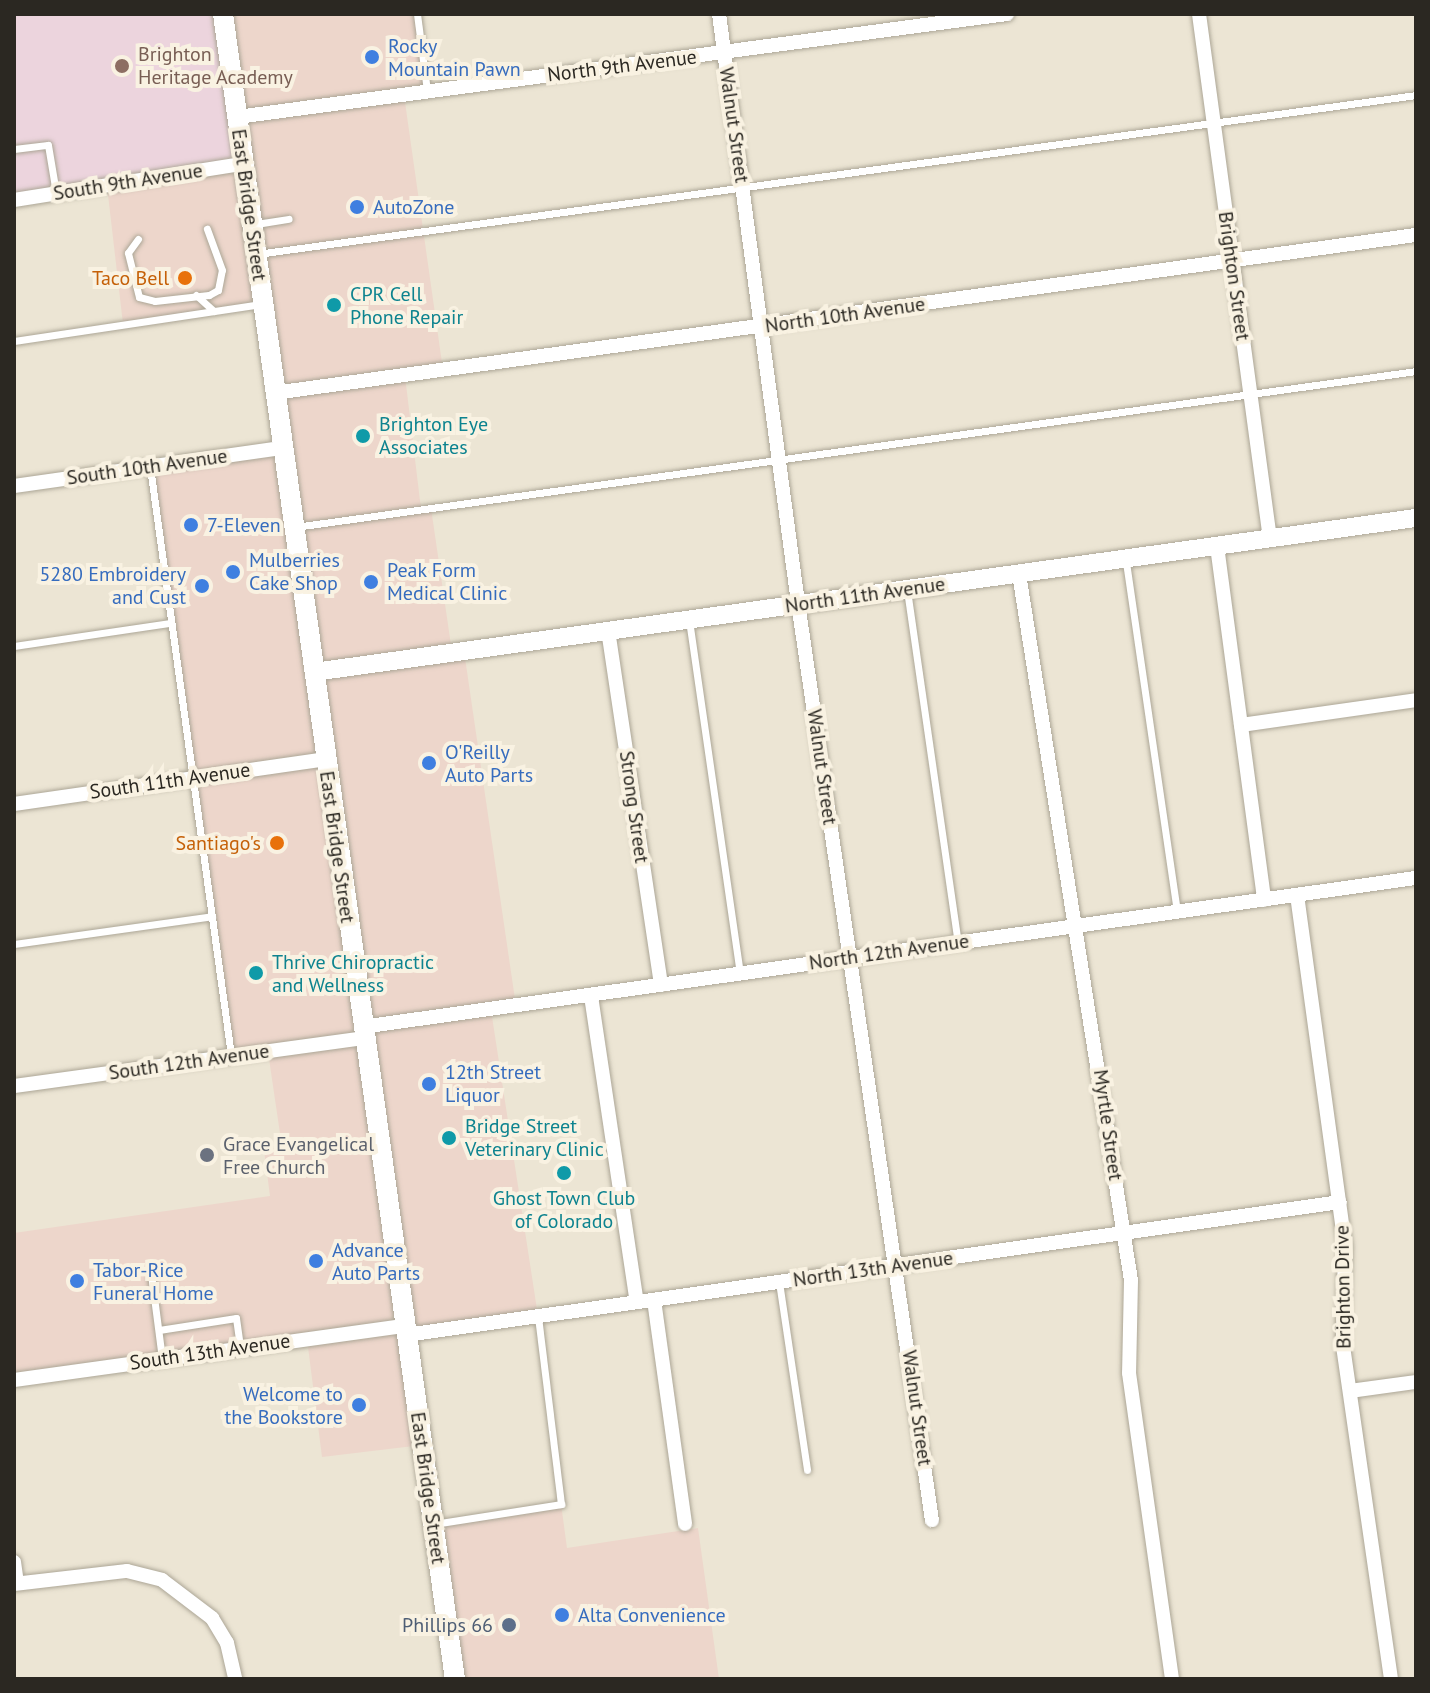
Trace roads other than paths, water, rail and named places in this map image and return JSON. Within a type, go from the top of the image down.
[{"type":"main road","name":"East Bridge Street","points":[[223,14],[281,448],[455,1679]]},
{"type":"street","name":"Walnut Street","points":[[719,14],[798,603],[932,1520]]},
{"type":"street","name":"North 9th Avenue","points":[[237,117],[1007,14]]},
{"type":"street","name":"Brighton Street","points":[[1199,14],[1270,539]]},
{"type":"street","name":"South 9th Avenue","points":[[14,200],[242,164]]},
{"type":"street","name":"North 10th Avenue","points":[[274,393],[1416,235]]},
{"type":"street","name":"South 10th Avenue","points":[[14,486],[281,448]]},
{"type":"street","name":"North 11th Avenue","points":[[314,672],[1416,518]]},
{"type":"street","points":[[1217,546],[1264,900]]},
{"type":"street","name":"Myrtle Street","points":[[1019,574],[1124,1234],[1132,1292],[1129,1373],[1172,1679]]},
{"type":"street","name":"Strong Street","points":[[608,630],[661,985]]},
{"type":"street","points":[[1241,725],[1416,700]]},
{"type":"street","name":"South 11th Avenue","points":[[14,804],[325,759]]},
{"type":"street","name":"North 12th Avenue","points":[[363,1032],[849,957],[1416,878]]},
{"type":"street","name":"Brighton Drive","points":[[1297,895],[1340,1202],[1346,1264],[1342,1335],[1391,1679]]},
{"type":"street","points":[[591,996],[637,1302]]},
{"type":"street","name":"South 12th Avenue","points":[[14,1086],[231,1056],[363,1032]]},
{"type":"street","name":"North 13th Avenue","points":[[406,1330],[538,1316],[1340,1202]]},
{"type":"street","points":[[654,1300],[685,1524]]},
{"type":"street","name":"South 13th Avenue","points":[[14,1380],[240,1348],[406,1330]]},
{"type":"street","points":[[1350,1391],[1416,1382]]},
{"type":"street","points":[[14,1562],[16,1584],[127,1571],[162,1580],[212,1618],[227,1643],[235,1679]]},
{"type":"lane","points":[[417,14],[427,91]]},
{"type":"lane","points":[[256,254],[1416,95]]},
{"type":"lane","points":[[14,149],[48,145],[56,193]]},
{"type":"lane","points":[[251,225],[289,219]]},
{"type":"lane","points":[[138,239],[128,253],[139,297],[155,301],[209,295],[222,282],[218,252],[207,229]]},
{"type":"lane","points":[[196,295],[214,311]]},
{"type":"lane","points":[[14,341],[262,303]]},
{"type":"lane","points":[[293,527],[1416,371]]},
{"type":"lane","points":[[150,467],[231,1056]]},
{"type":"lane","points":[[1125,559],[1177,912]]},
{"type":"lane","points":[[907,590],[958,943]]},
{"type":"lane","points":[[689,619],[740,974]]},
{"type":"lane","points":[[14,646],[170,623]]},
{"type":"lane","points":[[14,944],[212,916]]},
{"type":"lane","points":[[151,1274],[162,1359]]},
{"type":"lane","points":[[779,1282],[807,1470]]},
{"type":"lane","points":[[433,1524],[561,1504],[538,1316]]},
{"type":"lane","points":[[159,1330],[236,1318],[240,1348]]},
{"type":"place","name":"Rocky Mountain Pawn","points":[[372,57]]},
{"type":"place","name":"Brighton Heritage Academy","points":[[122,66]]},
{"type":"place","name":"AutoZone","points":[[357,207]]},
{"type":"place","name":"Taco Bell","points":[[185,278]]},
{"type":"place","name":"CPR Cell Phone Repair","points":[[334,305]]},
{"type":"place","name":"Brighton Eye Associates","points":[[363,436]]},
{"type":"place","name":"7-Eleven","points":[[191,525]]},
{"type":"place","name":"Mulberries Cake Shop","points":[[233,572]]},
{"type":"place","name":"Peak Form Medical Clinic","points":[[371,582]]},
{"type":"place","name":"5280 Embroidery and Cust","points":[[202,586]]},
{"type":"place","name":"O'Reilly Auto Parts","points":[[429,763]]},
{"type":"place","name":"Santiago's","points":[[277,843]]},
{"type":"place","name":"Thrive Chiropractic and Wellness","points":[[256,973]]},
{"type":"place","name":"12th Street Liquor","points":[[429,1084]]},
{"type":"place","name":"Bridge Street Veterinary Clinic","points":[[449,1138]]},
{"type":"place","name":"Grace Evangelical Free Church","points":[[207,1155]]},
{"type":"place","name":"Ghost Town Club of Colorado","points":[[564,1173]]},
{"type":"place","name":"Advance Auto Parts","points":[[316,1261]]},
{"type":"place","name":"Tabor-Rice Funeral Home","points":[[77,1281]]},
{"type":"place","name":"Welcome to the Bookstore","points":[[359,1405]]},
{"type":"place","name":"Alta Convenience","points":[[562,1615]]},
{"type":"place","name":"Phillips 66","points":[[509,1625]]}]
